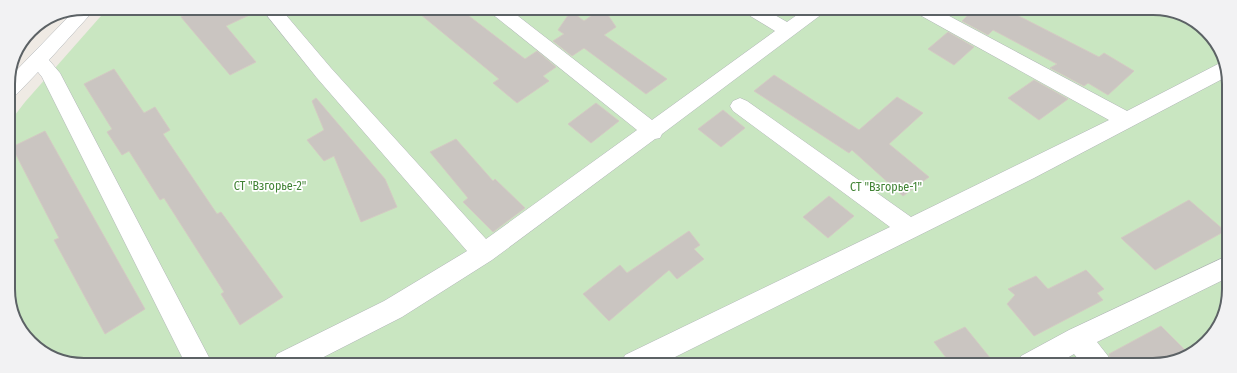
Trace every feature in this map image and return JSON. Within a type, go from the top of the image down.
[{"type":"street","points":[[15,84],[81,15]]},
{"type":"street","points":[[276,15],[324,73],[484,254]]},
{"type":"street","points":[[505,15],[653,132]]},
{"type":"street","points":[[761,15],[788,31]]},
{"type":"street","points":[[296,358],[393,309],[484,254],[653,132],[809,15]]},
{"type":"street","points":[[933,15],[1127,120]]},
{"type":"street","points":[[38,60],[50,73],[196,358]]},
{"type":"street","points":[[646,358],[910,229],[1221,71]]},
{"type":"street","points":[[740,106],[910,229]]},
{"type":"street","points":[[1042,358],[1078,338],[1222,268]]},
{"type":"street","points":[[1078,338],[1094,358]]},
{"type":"green space","points":[[102,15],[1153,15],[1171,17],[1184,22],[1205,38],[1215,53],[1221,70],[1222,289],[1220,307],[1210,328],[1195,344],[1184,351],[1167,357],[1158,358],[84,358],[66,356],[49,349],[32,335],[22,320],[16,303],[15,115]]},
{"type":"building","points":[[185,15],[249,15],[226,26],[256,62],[230,75],[181,17]]},
{"type":"building","points":[[421,15],[468,15],[525,59],[537,51],[556,67],[543,76],[549,81],[517,103],[493,83],[499,79]]},
{"type":"building","points":[[568,15],[576,15],[584,21],[592,15],[608,15],[616,27],[604,35],[667,79],[646,94],[584,48],[572,56],[553,41],[564,34],[558,30]]},
{"type":"building","points":[[965,15],[1017,15],[1099,57],[1104,53],[1134,71],[1108,95],[1088,83],[1084,86],[1050,68],[1057,64],[993,30],[988,35],[962,21],[967,16]]},
{"type":"building","points":[[948,32],[974,47],[954,65],[928,49]]},
{"type":"building","points":[[114,69],[144,113],[155,107],[170,130],[163,134],[217,214],[221,212],[283,297],[240,325],[221,294],[224,292],[164,198],[160,200],[129,151],[122,155],[107,132],[112,129],[84,84]]},
{"type":"building","points":[[774,75],[859,130],[897,97],[923,113],[889,144],[929,177],[903,196],[852,150],[849,153],[754,91]]},
{"type":"building","points":[[1034,80],[1068,99],[1039,120],[1008,98]]},
{"type":"building","points":[[316,98],[385,179],[397,207],[361,222],[334,156],[324,161],[307,140],[324,130],[312,101]]},
{"type":"building","points":[[596,103],[619,121],[591,143],[568,124]]},
{"type":"building","points":[[723,110],[745,128],[721,147],[698,129]]},
{"type":"building","points":[[45,131],[145,309],[105,334],[54,240],[59,238],[15,153],[15,146]]},
{"type":"building","points":[[456,139],[493,181],[495,179],[525,208],[493,232],[463,202],[468,198],[430,152]]},
{"type":"building","points":[[829,196],[854,216],[828,238],[803,217]]},
{"type":"building","points":[[1189,200],[1222,228],[1222,233],[1155,270],[1121,238]]},
{"type":"building","points":[[689,231],[700,245],[694,249],[704,259],[677,279],[669,270],[609,321],[583,294],[620,265],[627,273]]},
{"type":"building","points":[[1086,270],[1104,289],[1097,293],[1103,300],[1034,336],[1007,304],[1015,295],[1008,289],[1036,276],[1048,289]]},
{"type":"building","points":[[1161,326],[1185,350],[1167,357],[1158,358],[1110,358],[1109,354]]},
{"type":"building","points":[[965,327],[990,358],[946,358],[934,342]]},
{"type":"park label","name":"СТ \"Взгорье-2\"","points":[[270,186]]},
{"type":"park label","name":"СТ \"Взгорье-1\"","points":[[886,187]]}]
